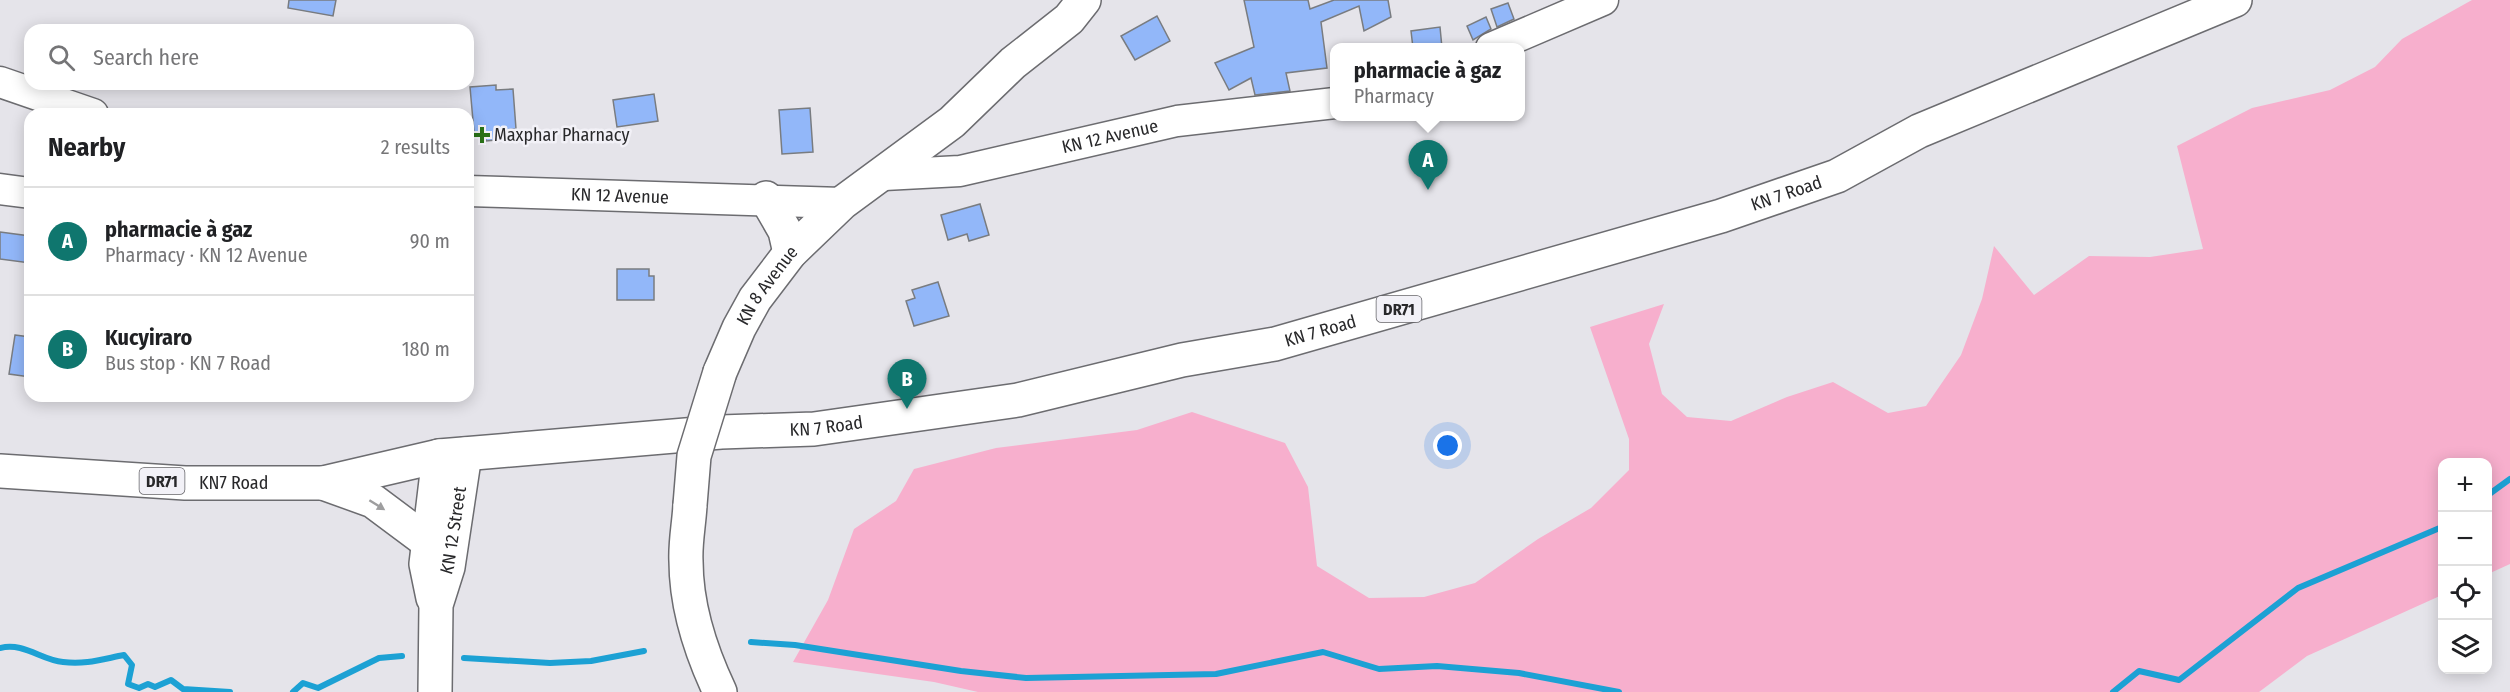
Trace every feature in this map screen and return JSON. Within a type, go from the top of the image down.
[{"type":"main road","name":"KN 8 Avenue","points":[[720,692],[699,638],[689,598],[686,561],[694,456],[720,372],[739,328],[755,299],[790,253],[842,203],[884,175],[952,122],[1013,63],[1069,18],[1084,0]]},
{"type":"main road","name":"KN 7 Road","points":[[452,455],[721,432],[814,429],[948,411],[1018,400],[1182,360],[1275,344],[1710,220],[1837,176],[1920,131],[2235,0]]},
{"type":"main road","points":[[765,198],[785,231],[790,253]]},
{"type":"main road","points":[[459,504],[482,476],[519,449]]},
{"type":"main road","name":"KN7 Road","points":[[0,471],[71,473],[185,483],[324,483],[452,455]]},
{"type":"main road","name":"KN 12 Street","points":[[435,692],[436,605],[448,567],[459,504],[452,455]]},
{"type":"main road","name":"KN 12 Street","points":[[436,605],[429,585],[428,542],[452,455]]},
{"type":"main road","points":[[324,483],[373,501],[428,542]]},
{"type":"street","points":[[1503,43],[1603,0]]},
{"type":"street","points":[[0,82],[76,108]]},
{"type":"street","name":"KN 12 Avenue","points":[[884,175],[960,171],[1177,121],[1330,104]]},
{"type":"street","points":[[0,189],[24,192]]},
{"type":"street","name":"KN 12 Avenue","points":[[474,191],[765,198],[842,203]]},
{"type":"shaded area","points":[[2472,0],[2510,0],[2510,564],[2492,572],[2492,458],[2438,458],[2438,597],[2307,656],[2259,692],[978,692],[934,682],[793,662],[828,600],[854,529],[896,501],[914,469],[996,448],[1137,430],[1192,412],[1285,443],[1308,487],[1317,566],[1369,598],[1424,597],[1475,583],[1538,539],[1591,508],[1629,470],[1629,439],[1590,327],[1664,304],[1649,344],[1662,394],[1687,417],[1731,421],[1787,397],[1833,382],[1888,413],[1926,406],[1961,355],[1982,299],[1994,246],[2034,295],[2089,256],[2150,257],[2203,249],[2177,146],[2252,108],[2330,90],[2375,67],[2402,39]]},
{"type":"building","points":[[289,0],[336,0],[333,16],[288,8]]},
{"type":"building","points":[[1244,0],[1308,0],[1310,9],[1334,0],[1388,0],[1391,17],[1364,31],[1359,6],[1321,22],[1327,68],[1286,73],[1290,91],[1255,95],[1251,78],[1229,90],[1215,63],[1254,47]]},
{"type":"building","points":[[1508,3],[1514,19],[1497,27],[1491,9]]},
{"type":"building","points":[[1157,16],[1170,41],[1135,60],[1121,36]]},
{"type":"building","points":[[1486,17],[1491,29],[1473,40],[1467,26]]},
{"type":"building","points":[[1440,27],[1442,43],[1412,43],[1411,31]]},
{"type":"building","points":[[496,85],[496,90],[513,89],[516,129],[506,130],[507,139],[486,141],[485,132],[474,132],[474,108],[472,108],[470,90],[474,90],[474,87]]},
{"type":"building","points":[[654,94],[658,121],[617,127],[613,100]]},
{"type":"building","points":[[810,108],[813,152],[782,154],[779,110]]},
{"type":"building","points":[[980,204],[989,235],[969,241],[967,234],[948,240],[941,215]]},
{"type":"building","points":[[0,232],[24,235],[24,262],[0,259]]},
{"type":"building","points":[[617,269],[649,269],[649,276],[654,276],[654,300],[617,300]]},
{"type":"building","points":[[938,282],[949,316],[914,326],[906,301],[915,298],[912,290]]},
{"type":"building","points":[[15,335],[24,336],[24,376],[9,374]]},
{"type":"waterway","points":[[2492,492],[2510,479]]},
{"type":"waterway","points":[[2113,692],[2139,671],[2179,680],[2298,588],[2438,529]]},
{"type":"waterway","points":[[751,642],[795,645],[961,671],[1026,678],[1216,674],[1323,652],[1379,669],[1437,666],[1519,673],[1619,692]]},
{"type":"waterway","points":[[0,648],[17,647],[55,661],[71,663],[124,655],[132,665],[128,684],[139,688],[148,684],[155,687],[171,680],[183,689],[230,692]]},
{"type":"waterway","points":[[464,658],[550,663],[591,661],[644,651]]},
{"type":"waterway","points":[[293,692],[303,683],[318,688],[379,658],[402,656]]},
{"type":"place","name":"Maxphar Pharnacy","points":[[482,135]]},
{"type":"place","name":"pharmacie à gaz","points":[[1428,190]]},
{"type":"place","name":"Kucyiraro","points":[[907,409]]}]
